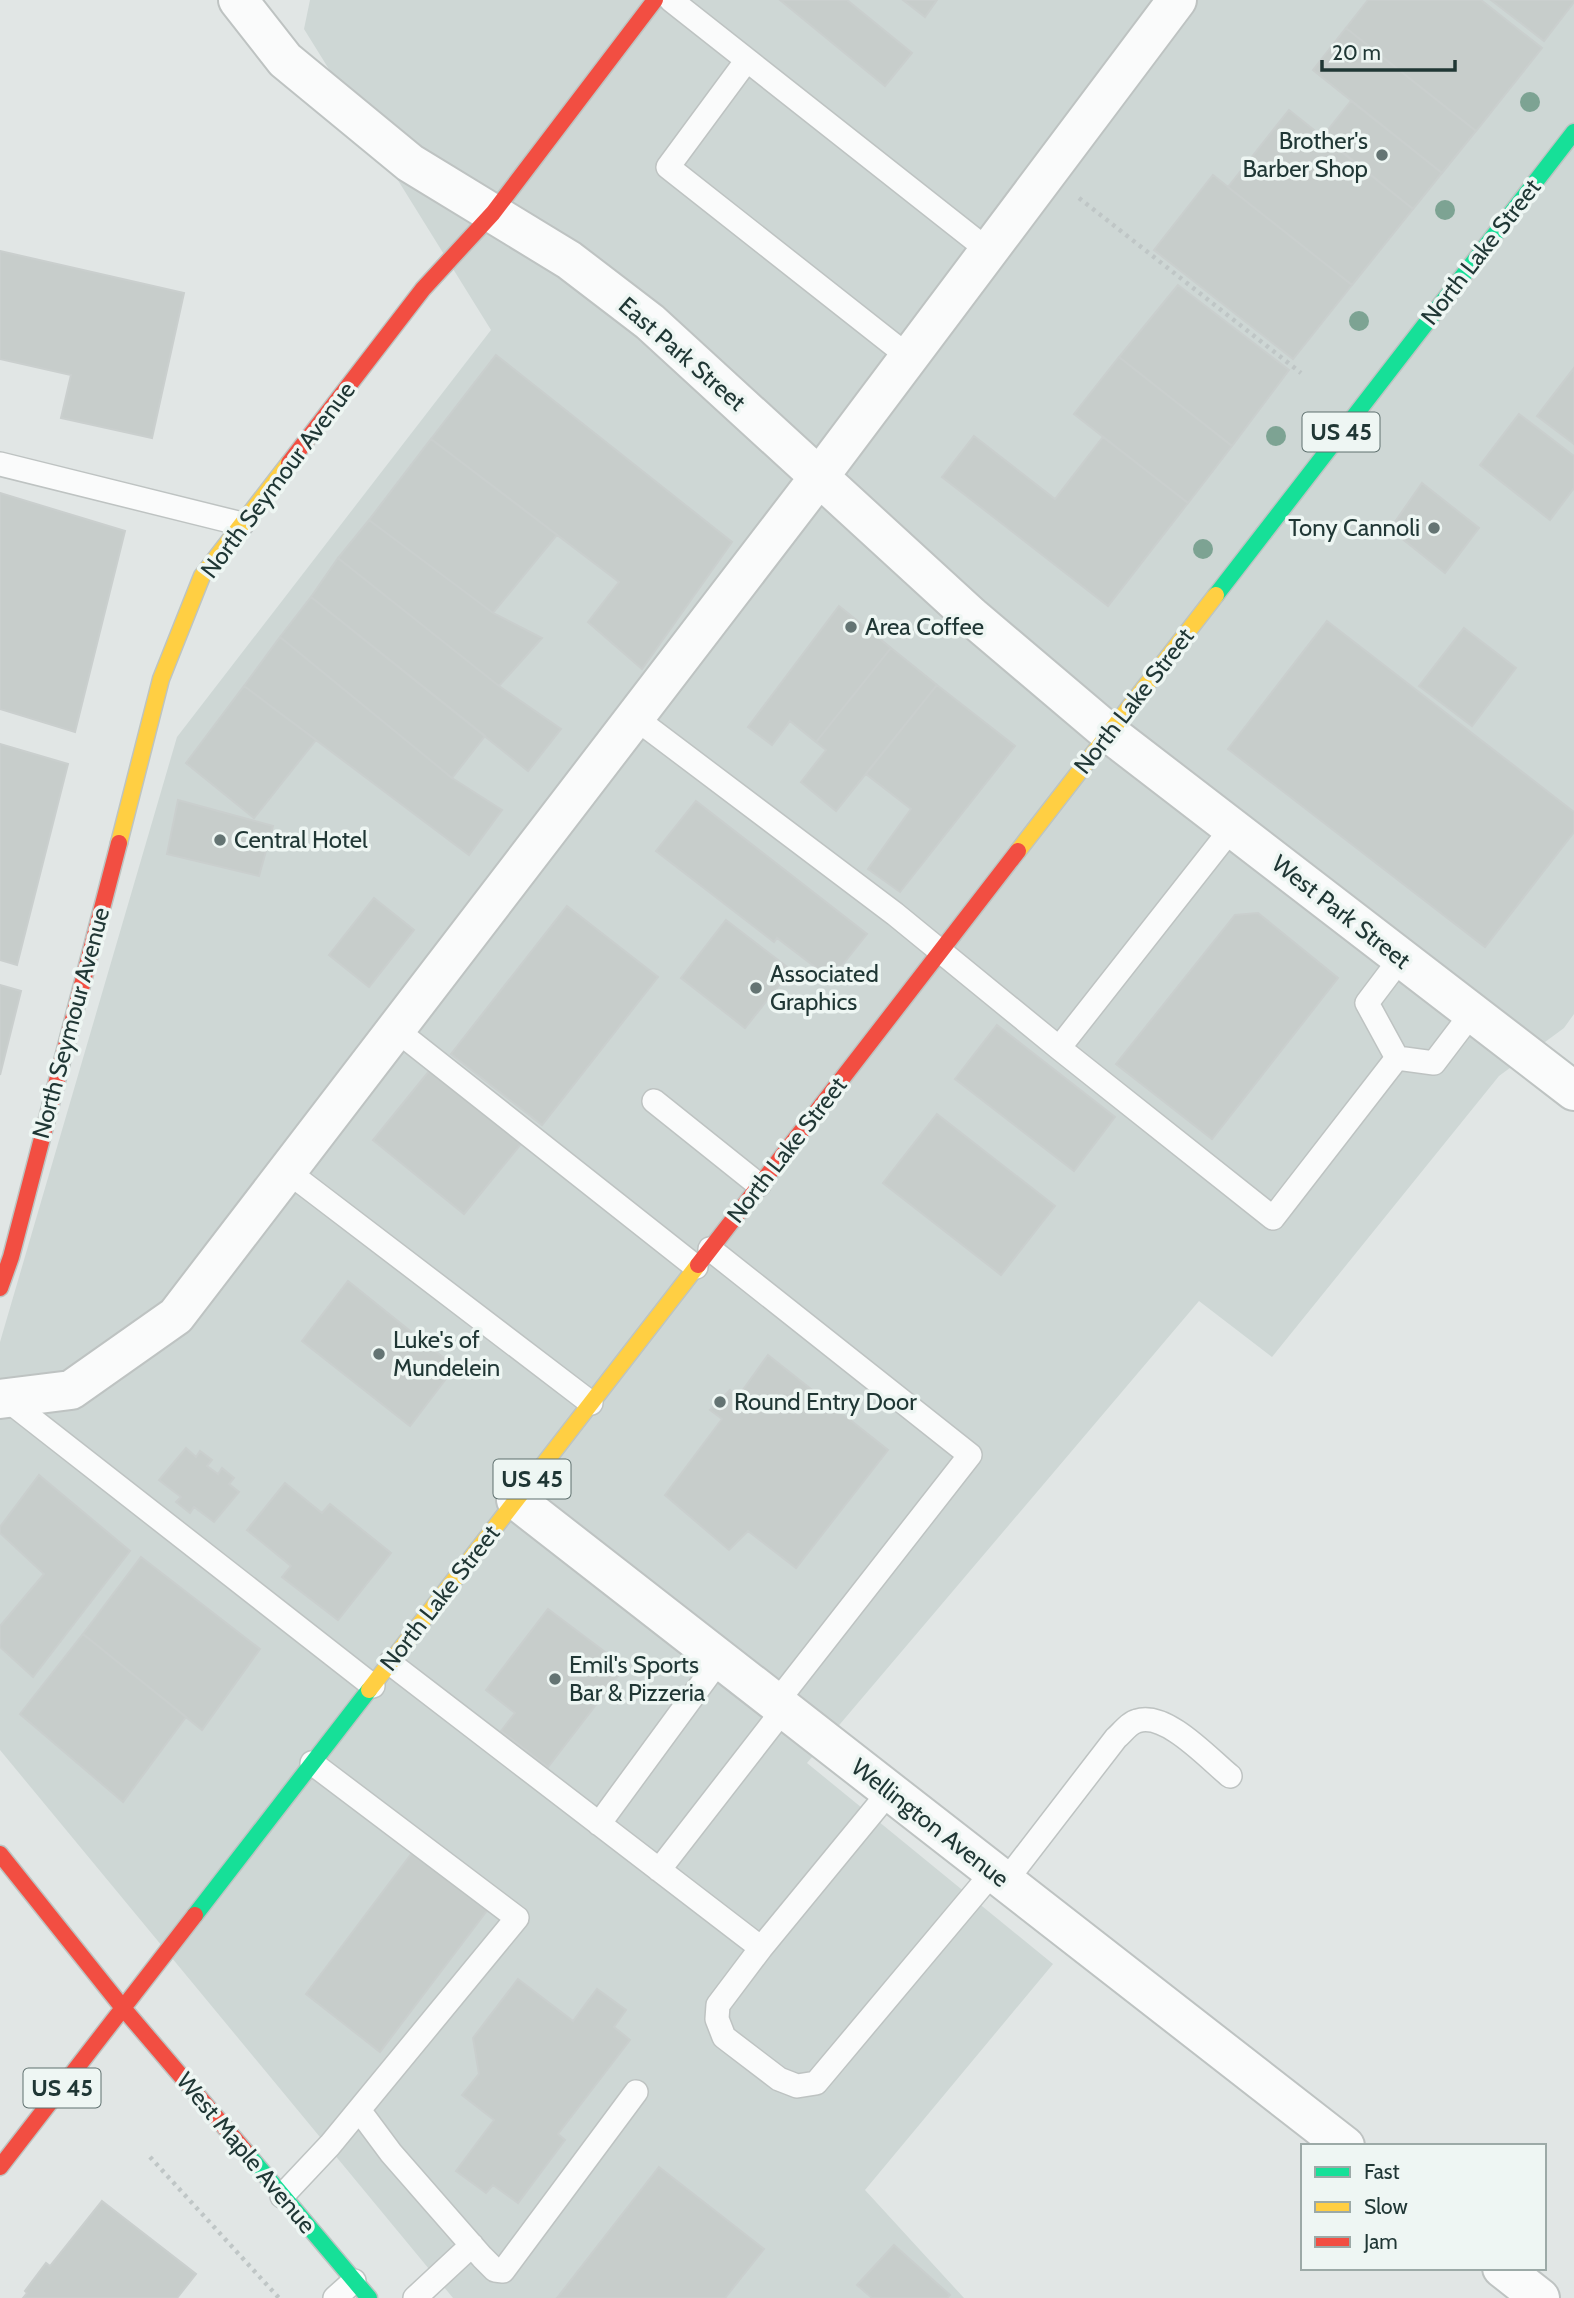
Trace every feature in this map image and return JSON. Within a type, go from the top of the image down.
[{"type":"main road","name":"North Seymour Avenue","points":[[0,1289],[5,1255],[160,680],[202,576],[423,289],[493,213],[654,0]]},
{"type":"main road","name":"North Lake Street","points":[[0,2167],[1574,132]]},
{"type":"main road","name":"West Maple Avenue","points":[[0,1853],[123,2008],[361,2290]]},
{"type":"street","points":[[2,1399],[71,1390],[176,1316],[818,477],[1177,0]]},
{"type":"street","name":"East Park Street","points":[[256,10],[285,60],[410,163],[569,260],[650,323],[971,616],[1109,733]]},
{"type":"street","name":"West Park Street","points":[[1109,733],[1574,1091]]},
{"type":"street","name":"Wellington Avenue","points":[[516,1500],[1342,2144]]},
{"type":"street","points":[[1505,2270],[1540,2298]]},
{"type":"lane","points":[[671,0],[989,251]]},
{"type":"lane","points":[[747,60],[668,167],[909,357]]},
{"type":"lane","points":[[0,464],[242,524]]},
{"type":"lane","points":[[634,717],[941,951],[1273,1217],[1397,1058]]},
{"type":"lane","points":[[1059,1048],[1231,828]]},
{"type":"lane","points":[[1397,1058],[1367,1003],[1401,958]]},
{"type":"lane","points":[[1397,1058],[1434,1063],[1472,1013]]},
{"type":"lane","points":[[395,1029],[970,1455],[659,1870]]},
{"type":"lane","points":[[654,1101],[759,1185]]},
{"type":"lane","points":[[286,1171],[591,1403]]},
{"type":"lane","points":[[2,1399],[373,1686]]},
{"type":"lane","points":[[599,1824],[720,1659]]},
{"type":"lane","points":[[390,1664],[761,1948]]},
{"type":"lane","points":[[890,1791],[761,1948],[718,2005],[717,2019],[724,2037],[779,2079],[797,2086],[816,2083],[999,1877],[1116,1738],[1135,1721],[1150,1718],[1169,1725],[1230,1776]]},
{"type":"lane","points":[[282,2196],[330,2145],[517,1918],[312,1763]]},
{"type":"lane","points":[[359,2110],[391,2153],[472,2245],[495,2270],[503,2271],[636,2092]]},
{"type":"lane","points":[[415,2298],[472,2245]]},
{"type":"lane","points":[[335,2298],[361,2290]]},
{"type":"path","points":[[1047,172],[1301,373]]},
{"type":"path","points":[[150,2157],[279,2298]]},
{"type":"shaded area","points":[[310,0],[1574,0],[1574,1014],[1564,1028],[1499,1076],[1272,1357],[1199,1301],[807,1763],[1053,1964],[865,2190],[964,2298],[453,2298],[0,1750],[0,1342],[177,737],[491,330],[304,29]]},
{"type":"building","points":[[780,0],[847,0],[912,53],[885,86]]},
{"type":"building","points":[[903,0],[937,0],[925,17]]},
{"type":"building","points":[[1368,0],[1481,0],[1542,48],[1476,131],[1346,28]]},
{"type":"building","points":[[1491,0],[1574,0],[1574,2],[1544,41]]},
{"type":"building","points":[[1346,28],[1476,131],[1442,173],[1313,70]]},
{"type":"building","name":"Brother's Barber Shop","points":[[1351,101],[1442,173],[1413,209],[1323,136]]},
{"type":"building","points":[[1289,110],[1413,209],[1352,285],[1228,187]]},
{"type":"building","points":[[1213,175],[1352,285],[1293,359],[1154,250]]},
{"type":"building","points":[[0,251],[184,293],[152,438],[61,418],[71,375],[0,359]]},
{"type":"building","points":[[1178,285],[1289,370],[1232,446],[1119,357]]},
{"type":"building","points":[[496,355],[732,542],[642,669],[588,622],[619,582],[431,439]]},
{"type":"building","points":[[1119,357],[1232,446],[1188,503],[1074,414]]},
{"type":"building","points":[[1574,368],[1574,444],[1537,416]]},
{"type":"building","points":[[1519,414],[1574,456],[1574,488],[1550,520],[1480,465]]},
{"type":"building","points":[[974,436],[1055,499],[1103,437],[1188,503],[1108,606],[942,477]]},
{"type":"building","points":[[431,439],[557,535],[493,613],[369,520]]},
{"type":"building","name":"Tony Cannoli","points":[[1422,483],[1479,528],[1445,573],[1390,529]]},
{"type":"building","points":[[0,493],[125,531],[75,732],[0,709]]},
{"type":"building","points":[[369,520],[493,613],[542,638],[499,686],[338,558]]},
{"type":"building","points":[[338,558],[499,686],[561,729],[528,771],[311,597]]},
{"type":"building","points":[[311,597],[485,736],[452,778],[280,637]]},
{"type":"building","points":[[839,606],[891,648],[816,742],[790,721],[772,745],[748,727]]},
{"type":"building","points":[[1327,621],[1574,812],[1574,832],[1485,947],[1228,749]]},
{"type":"building","points":[[1464,628],[1516,668],[1472,726],[1419,686]]},
{"type":"building","points":[[280,637],[452,778],[502,810],[469,855],[244,686]]},
{"type":"building","points":[[891,648],[937,685],[836,811],[801,782],[826,750],[816,742]]},
{"type":"building","points":[[937,685],[1015,746],[900,892],[868,869],[911,809],[866,774]]},
{"type":"building","points":[[244,686],[316,740],[254,818],[186,763]]},
{"type":"building","points":[[0,744],[68,764],[17,965],[0,960]]},
{"type":"building","name":"Central Hotel","points":[[178,800],[273,826],[259,876],[167,854]]},
{"type":"building","points":[[696,801],[867,934],[831,979],[777,938],[774,942],[656,851]]},
{"type":"building","points":[[374,898],[414,930],[369,987],[329,955]]},
{"type":"building","points":[[567,906],[658,977],[542,1125],[451,1054]]},
{"type":"building","points":[[1258,913],[1338,978],[1212,1139],[1116,1064],[1235,915]]},
{"type":"building","points":[[726,920],[791,970],[745,1028],[681,978]]},
{"type":"building","points":[[0,985],[21,991],[0,1075]]},
{"type":"building","points":[[997,1025],[1115,1117],[1074,1171],[955,1079]]},
{"type":"building","points":[[430,1070],[521,1144],[464,1214],[373,1140]]},
{"type":"building","points":[[937,1114],[1055,1206],[1001,1275],[883,1183]]},
{"type":"building","name":"Luke's of Mundelein","points":[[348,1281],[455,1367],[410,1426],[302,1341]]},
{"type":"building","points":[[768,1355],[888,1450],[796,1568],[748,1531],[729,1550],[665,1495],[722,1419],[710,1410],[730,1390],[737,1398]]},
{"type":"building","points":[[186,1448],[196,1457],[200,1451],[212,1460],[207,1466],[218,1474],[222,1468],[234,1478],[229,1484],[239,1492],[214,1522],[194,1507],[190,1513],[176,1502],[181,1497],[159,1480]]},
{"type":"building","points":[[39,1475],[130,1551],[33,1677],[0,1647],[0,1626],[44,1574],[0,1533],[0,1527]]},
{"type":"building","points":[[285,1483],[322,1513],[330,1504],[391,1553],[338,1620],[282,1577],[291,1566],[247,1530]]},
{"type":"building","points":[[141,1557],[260,1649],[202,1730],[83,1634]]},
{"type":"building","name":"Emil's Sports Bar & Pizzeria","points":[[548,1609],[625,1667],[548,1767],[501,1731],[515,1713],[486,1690]]},
{"type":"building","points":[[83,1634],[186,1717],[123,1802],[20,1714]]},
{"type":"building","points":[[415,1849],[489,1908],[380,2052],[306,1994]]},
{"type":"building","points":[[518,1979],[573,2021],[597,1989],[626,2010],[614,2027],[630,2040],[558,2134],[565,2140],[518,2203],[493,2185],[486,2193],[456,2171],[494,2120],[462,2095],[479,2074],[473,2038]]},
{"type":"building","points":[[659,2167],[764,2249],[725,2298],[557,2298]]},
{"type":"building","points":[[102,2201],[196,2274],[177,2298],[23,2298],[27,2293],[25,2291],[46,2263],[50,2266]]},
{"type":"building","points":[[894,2245],[950,2295],[947,2298],[872,2298],[857,2285]]},
{"type":"traffic: fast","points":[[1216,595],[1574,132]]},
{"type":"traffic: fast","points":[[195,1915],[369,1690]]},
{"type":"traffic: fast","points":[[245,2151],[369,2298]]},
{"type":"traffic: slow","points":[[119,843],[161,679],[202,576],[289,463]]},
{"type":"traffic: slow","points":[[1018,851],[1216,595]]},
{"type":"traffic: slow","points":[[369,1690],[698,1265]]},
{"type":"traffic: jam","points":[[289,463],[423,289],[493,213],[655,0]]},
{"type":"traffic: jam","points":[[0,1288],[11,1257],[119,843]]},
{"type":"traffic: jam","points":[[698,1265],[1018,851]]},
{"type":"traffic: jam","points":[[0,1854],[123,2008],[245,2151]]},
{"type":"traffic: jam","points":[[0,2167],[195,1915]]},
{"type":"place","name":"Brother's Barber Shop","points":[[1382,155]]},
{"type":"place","name":"Tony Cannoli","points":[[1434,528]]},
{"type":"place","name":"Area Coffee","points":[[851,627]]},
{"type":"place","name":"Central Hotel","points":[[220,840]]},
{"type":"place","name":"Associated Graphics","points":[[756,988]]},
{"type":"place","name":"Luke's of Mundelein","points":[[379,1354]]},
{"type":"place","name":"Round Entry Door","points":[[720,1402]]},
{"type":"place","name":"Emil's Sports Bar & Pizzeria","points":[[555,1679]]}]
